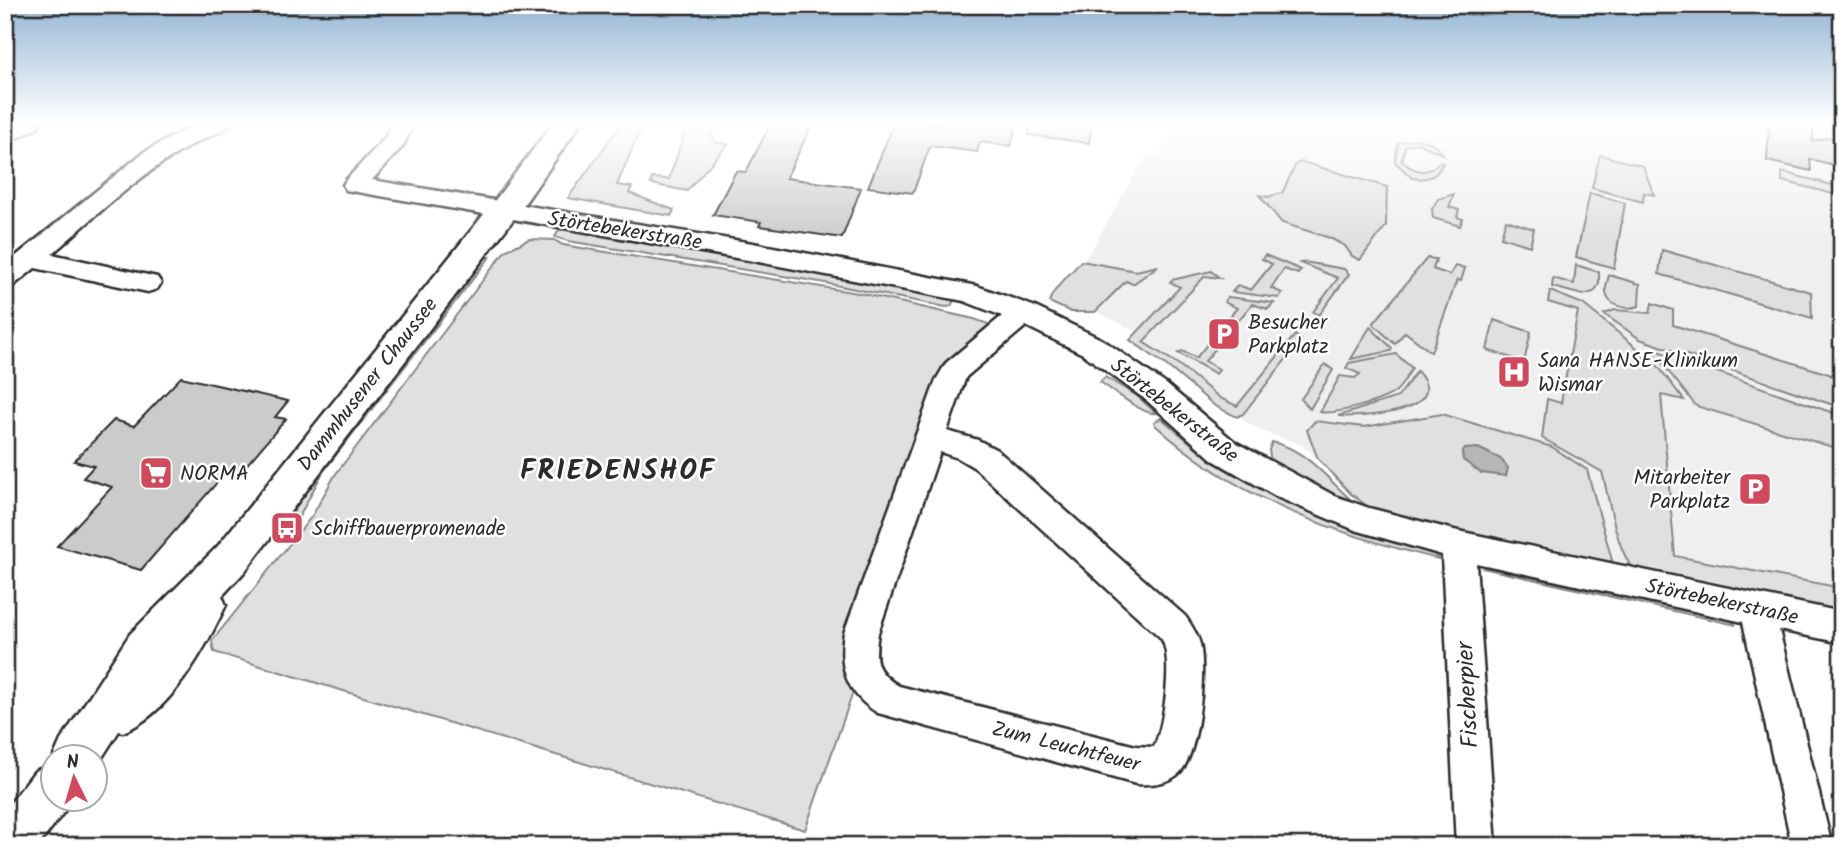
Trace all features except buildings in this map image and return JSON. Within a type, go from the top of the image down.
[{"type":"street","points":[[5,279],[145,163]]},
{"type":"street","name":"Störtebekerstraße","points":[[375,163],[355,185],[923,282],[968,293],[1023,313],[1093,347],[1156,392],[1224,451],[1290,489],[1366,521],[1458,545],[1842,628]]},
{"type":"street","name":"Dammhusener Chaussee","points":[[92,742],[176,658],[231,559],[504,210],[538,163]]},
{"type":"street","points":[[30,258],[148,283]]},
{"type":"street","name":"Zum Leuchtfeuer","points":[[930,438],[967,448],[986,459],[1173,627],[1181,639],[1184,651],[1181,692],[1174,749],[1161,764],[1136,765],[891,701],[873,691],[863,680],[858,657],[861,633],[930,438],[953,375],[1023,313]]},
{"type":"street","name":"Fischerpier","points":[[1458,545],[1476,846]]},
{"type":"street","points":[[1757,609],[1812,846]]},
{"type":"street","points":[[8,846],[38,806]]},
{"type":"shaded area","points":[[593,163],[626,163],[617,185],[632,187],[629,193],[674,210],[671,216],[568,198]]},
{"type":"shaded area","points":[[675,163],[712,163],[687,191],[651,184],[652,178],[669,179]]},
{"type":"shaded area","name":"Sana HANSE-Klinikum Wismar","points":[[1141,163],[1842,163],[1842,618],[1370,508],[1351,494],[1300,444],[1261,431],[1243,420],[1237,407],[1220,398],[1178,364],[1143,342],[1137,332],[1093,310],[1071,312],[1049,302],[1052,292],[1089,254]]},
{"type":"shaded area","points":[[1304,163],[1387,187],[1386,226],[1360,260],[1352,256],[1345,246],[1330,238],[1282,223],[1259,195],[1268,197],[1282,193],[1296,164]]},
{"type":"shaded area","points":[[1396,163],[1404,163],[1421,171],[1443,163],[1430,177],[1412,178]]},
{"type":"shaded area","points":[[1598,163],[1630,163],[1643,166],[1654,195],[1644,193],[1643,202],[1592,188]]},
{"type":"shaded area","points":[[1782,172],[1832,185],[1841,191],[1841,196],[1782,181]]},
{"type":"shaded area","points":[[1590,193],[1625,203],[1614,268],[1576,257]]},
{"type":"shaded area","points":[[1454,194],[1449,207],[1459,210],[1457,217],[1463,219],[1460,226],[1433,218],[1432,209],[1438,199]]},
{"type":"shaded area","points":[[1506,220],[1534,229],[1530,246],[1501,237]]},
{"type":"shaded area","points":[[559,230],[872,280],[955,298],[951,306],[946,307],[820,282],[555,237]]},
{"type":"shaded area","points":[[529,239],[554,240],[563,245],[864,294],[974,319],[997,327],[974,345],[805,830],[214,652],[212,641],[312,516],[335,475],[505,251]]},
{"type":"shaded area","points":[[1662,250],[1811,292],[1812,318],[1659,274]]},
{"type":"shaded area","points":[[1265,255],[1301,270],[1298,274],[1284,269],[1271,288],[1282,293],[1279,298],[1232,292],[1238,285],[1251,290],[1272,264],[1262,259]]},
{"type":"shaded area","points":[[483,257],[490,257],[323,472],[295,524],[290,524],[288,522],[301,498]]},
{"type":"shaded area","points":[[1427,258],[1436,259],[1433,269],[1450,275],[1455,266],[1465,268],[1461,281],[1457,280],[1431,352],[1405,332],[1395,344],[1373,324]]},
{"type":"shaded area","points":[[1081,261],[1136,271],[1158,266],[1133,284],[1126,281],[1095,312],[1071,312],[1049,302],[1051,296]]},
{"type":"shaded area","points":[[1300,263],[1344,269],[1349,274],[1319,315],[1313,312],[1338,278]]},
{"type":"shaded area","points":[[1576,265],[1599,272],[1599,284],[1594,292],[1583,295],[1552,287],[1553,278],[1574,284]]},
{"type":"shaded area","points":[[1211,271],[1220,278],[1205,276],[1143,342],[1178,364],[1220,398],[1237,406],[1295,335],[1301,340],[1243,414],[1237,417],[1215,406],[1167,366],[1130,340],[1180,287],[1170,282],[1172,280]]},
{"type":"shaded area","points":[[1609,275],[1640,284],[1639,306],[1629,308],[1610,301],[1606,290]]},
{"type":"shaded area","points":[[1550,291],[1583,304],[1637,348],[1636,355],[1654,361],[1684,400],[1661,395],[1675,556],[1842,588],[1842,618],[1637,574],[1619,540],[1602,472],[1542,438],[1547,399],[1561,403],[1578,311],[1548,302]]},
{"type":"shaded area","points":[[1228,297],[1274,303],[1268,309],[1252,304],[1205,361],[1219,369],[1216,374],[1178,353],[1182,351],[1196,358],[1237,308],[1224,302]]},
{"type":"shaded area","points":[[1652,303],[1673,310],[1673,325],[1829,374],[1842,381],[1842,408],[1640,339],[1604,314],[1615,310],[1650,313]]},
{"type":"shaded area","points":[[1494,320],[1531,332],[1524,362],[1487,350]]},
{"type":"shaded area","points":[[1370,327],[1392,348],[1391,351],[1351,359]]},
{"type":"shaded area","points":[[1655,350],[1842,416],[1842,450],[1696,406],[1654,353]]},
{"type":"shaded area","points":[[1396,354],[1412,368],[1396,391],[1360,406],[1320,412],[1340,376],[1355,378],[1360,374],[1346,368],[1349,363]]},
{"type":"shaded area","points":[[1325,364],[1333,370],[1310,409],[1301,399]]},
{"type":"shaded area","points":[[1417,371],[1426,385],[1424,396],[1415,404],[1383,414],[1338,416],[1398,397]]},
{"type":"shaded area","points":[[1105,377],[1137,396],[1156,413],[1136,407],[1100,382]]},
{"type":"shaded area","points":[[1442,414],[1552,447],[1587,470],[1612,560],[1602,567],[1404,521],[1370,508],[1351,494],[1318,459],[1307,430],[1315,421],[1364,427]]},
{"type":"shaded area","points":[[1161,418],[1206,456],[1233,474],[1332,521],[1381,537],[1428,548],[1439,559],[1324,525],[1253,493],[1186,451],[1155,425],[1154,422]]},
{"type":"shaded area","points":[[1272,442],[1297,452],[1308,460],[1359,507],[1316,490],[1271,462],[1269,450]]},
{"type":"shaded area","points":[[1478,448],[1501,459],[1508,468],[1506,476],[1481,473],[1463,460],[1462,453],[1465,449]]},
{"type":"shaded area","points":[[1494,562],[1722,613],[1736,625],[1483,568]]},
{"type":"place","name":"Besucher Parkplatz","points":[[1224,334]]},
{"type":"place","name":"Sana HANSE-Klinikum Wismar","points":[[1514,372]]},
{"type":"place","name":"NORMA","points":[[156,473]]},
{"type":"place","name":"Mitarbeiter Parkplatz","points":[[1755,489]]},
{"type":"place","name":"Schiffbauerpromenade","points":[[287,528]]},
{"type":"district","name":"FRIEDENSHOF","points":[[618,469]]}]
